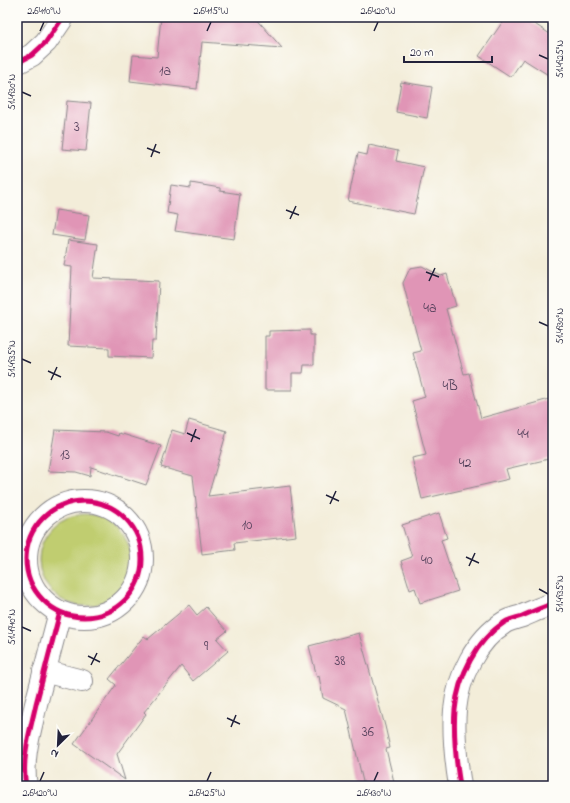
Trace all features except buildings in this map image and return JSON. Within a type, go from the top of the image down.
[{"type":"street","points":[[17,63],[32,55],[46,42],[63,17]]},
{"type":"street","points":[[92,500],[111,506],[127,518],[138,535],[143,555],[141,575],[132,593],[118,607],[99,616],[79,617],[60,612],[46,603],[36,591],[21,562],[28,541],[38,523],[53,510],[71,502],[92,500]]},
{"type":"street","points":[[460,786],[456,761],[455,710],[460,688],[476,651],[488,635],[505,622],[553,604]]},
{"type":"street","points":[[25,781],[26,754],[44,671],[60,612]]},
{"type":"street","points":[[44,671],[82,681]]},
{"type":"green space","points":[[85,514],[94,515],[111,522],[123,534],[130,551],[130,569],[123,586],[111,598],[94,605],[85,606],[76,605],[59,598],[47,586],[40,569],[39,560],[40,551],[47,534],[59,522],[76,515]]},
{"type":"cycle path","points":[[17,63],[32,55],[46,42],[63,17]]},
{"type":"cycle path","points":[[84,501],[106,505],[125,518],[138,537],[142,559],[138,581],[125,600],[106,613],[84,617],[62,613],[43,600],[30,581],[26,559],[30,537],[43,518],[62,505],[84,501]]},
{"type":"cycle path","points":[[460,786],[455,748],[455,710],[460,685],[470,660],[485,639],[505,622],[553,604]]},
{"type":"cycle path","points":[[26,786],[25,755],[36,704],[60,612]]}]
